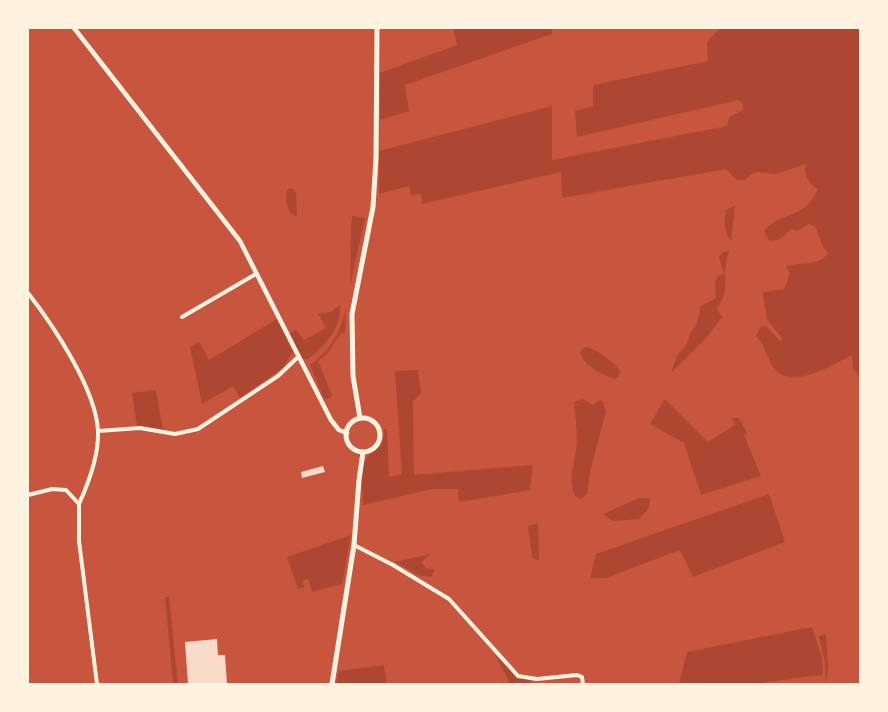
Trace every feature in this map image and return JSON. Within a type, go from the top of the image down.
[{"type":"main road","points":[[360,418],[353,376],[352,314],[373,207],[376,158],[377,28]]},
{"type":"main road","points":[[360,418],[374,422],[380,435],[377,445],[363,452],[352,447],[348,441],[347,433],[352,422],[360,418]]},
{"type":"main road","points":[[332,684],[354,545],[363,452]]},
{"type":"street","points":[[74,28],[240,241],[335,426],[347,433]]},
{"type":"street","points":[[182,317],[256,274]]},
{"type":"street","points":[[28,293],[45,314],[78,371],[95,414],[98,431],[90,481],[79,504],[80,541],[97,684]]},
{"type":"street","points":[[98,431],[140,428],[175,434],[198,429],[278,376],[298,357]]},
{"type":"street","points":[[28,495],[52,489],[66,490],[79,504]]},
{"type":"street","points":[[354,545],[449,599],[518,676],[537,679],[577,675],[582,677],[583,684]]},
{"type":"shaded area","points":[[453,28],[552,28],[552,34],[405,85],[409,111],[380,120],[380,73],[457,45]]},
{"type":"shaded area","points":[[720,28],[860,28],[860,379],[853,368],[852,355],[813,374],[802,377],[782,375],[772,365],[756,336],[761,326],[767,327],[781,342],[782,338],[767,320],[763,295],[764,292],[784,289],[790,273],[786,266],[815,262],[828,253],[823,247],[815,226],[809,224],[798,231],[791,229],[776,241],[769,241],[764,231],[778,220],[799,211],[812,199],[818,189],[807,178],[806,164],[776,174],[755,172],[744,180],[737,180],[726,169],[562,198],[561,172],[422,204],[421,194],[411,195],[409,186],[379,194],[379,151],[552,106],[552,160],[727,126],[729,117],[743,110],[743,104],[739,100],[577,137],[575,111],[593,106],[593,85],[708,61],[707,42]]},
{"type":"shaded area","points":[[292,188],[296,193],[297,217],[288,209],[286,202],[287,190]]},
{"type":"shaded area","points":[[735,205],[731,241],[726,230],[725,214],[726,210]]},
{"type":"shaded area","points":[[352,216],[365,218],[350,286],[351,223]]},
{"type":"shaded area","points":[[729,251],[725,269],[724,293],[717,309],[722,317],[707,337],[671,373],[677,356],[687,344],[690,334],[696,326],[701,306],[716,298],[715,281],[719,275],[724,274],[719,256],[723,252]]},
{"type":"shaded area","points":[[340,305],[338,321],[331,336],[308,359],[301,359],[288,334],[296,330],[304,340],[326,328],[318,314],[331,312]]},
{"type":"shaded area","points":[[346,308],[345,333],[341,333],[327,354],[318,361],[332,395],[331,398],[324,399],[310,365],[323,354],[334,340]]},
{"type":"shaded area","points":[[277,319],[293,351],[284,367],[240,398],[233,386],[202,404],[190,347],[199,342],[209,360]]},
{"type":"shaded area","points":[[587,347],[613,363],[620,371],[618,377],[615,379],[610,378],[599,373],[589,365],[580,352],[583,348]]},
{"type":"shaded area","points":[[418,370],[421,393],[413,401],[414,475],[533,465],[530,490],[459,502],[458,489],[432,489],[363,505],[361,479],[363,465],[369,455],[382,442],[384,429],[387,429],[389,477],[402,474],[395,371]]},
{"type":"shaded area","points":[[156,390],[163,430],[137,426],[132,393]]},
{"type":"shaded area","points":[[584,399],[593,405],[600,400],[603,402],[606,411],[590,472],[587,494],[581,499],[575,496],[572,482],[577,442],[574,402]]},
{"type":"shaded area","points":[[665,399],[708,442],[735,425],[731,418],[739,418],[747,433],[744,435],[761,476],[701,495],[684,443],[650,424]]},
{"type":"shaded area","points":[[769,494],[785,542],[693,577],[680,550],[606,578],[590,578],[596,554]]},
{"type":"shaded area","points":[[639,498],[650,498],[649,508],[639,519],[612,521],[603,514]]},
{"type":"shaded area","points":[[538,523],[539,560],[534,559],[532,555],[528,526]]},
{"type":"shaded area","points":[[351,535],[342,584],[312,592],[308,579],[303,580],[304,587],[298,589],[287,557]]},
{"type":"shaded area","points":[[431,554],[421,562],[426,568],[435,570],[431,577],[418,575],[395,562]]},
{"type":"shaded area","points":[[165,597],[169,597],[178,684],[173,684]]},
{"type":"shaded area","points":[[812,627],[822,658],[823,674],[767,682],[765,684],[679,684],[687,652]]},
{"type":"shaded area","points":[[826,634],[828,667],[826,684],[825,662],[819,636]]},
{"type":"shaded area","points":[[496,656],[518,677],[531,679],[529,684],[509,684]]},
{"type":"shaded area","points":[[384,665],[387,684],[336,684],[339,671]]},
{"type":"building","points":[[323,466],[325,472],[302,478],[301,472]]},
{"type":"building","points":[[217,639],[218,655],[225,655],[227,684],[188,684],[185,642]]}]
